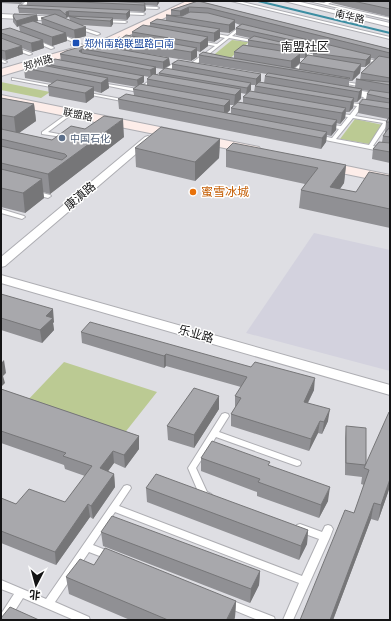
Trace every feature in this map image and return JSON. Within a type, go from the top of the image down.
[{"type":"main road","name":"郑州路","points":[[2,63],[78,44],[109,41],[186,3]]},
{"type":"main road","name":"郑州路","points":[[1,73],[78,44]]},
{"type":"main road","name":"联盟路","points":[[1,99],[266,155]]},
{"type":"main road","name":"联盟路","points":[[1,104],[66,117],[153,131]]},
{"type":"main road","points":[[390,178],[307,164],[390,183]]},
{"type":"street","name":"南华路","points":[[287,1],[390,25]]},
{"type":"street","points":[[1,16],[61,20],[33,26]]},
{"type":"street","points":[[78,44],[108,51]]},
{"type":"street","points":[[173,62],[207,68]]},
{"type":"street","points":[[334,90],[390,99]]},
{"type":"street","name":"康滇路","points":[[1,254],[153,131]]},
{"type":"street","name":"康滇路","points":[[1,262],[153,131]]},
{"type":"street","name":"乐业路","points":[[1,272],[390,382]]},
{"type":"street","name":"乐业路","points":[[1,279],[390,390]]},
{"type":"lane","points":[[28,1],[21,8],[35,8]]},
{"type":"lane","points":[[232,1],[390,38]]},
{"type":"lane","points":[[311,1],[390,19]]},
{"type":"lane","points":[[324,4],[331,1]]},
{"type":"lane","points":[[136,7],[157,8]]},
{"type":"lane","points":[[114,12],[143,14]]},
{"type":"lane","points":[[97,20],[125,22]]},
{"type":"lane","points":[[70,25],[98,34]]},
{"type":"lane","points":[[234,26],[248,30]]},
{"type":"lane","points":[[192,65],[240,28]]},
{"type":"lane","points":[[207,33],[260,43]]},
{"type":"lane","points":[[54,34],[60,35],[78,44]]},
{"type":"lane","points":[[32,40],[52,48]]},
{"type":"lane","points":[[195,41],[218,45]]},
{"type":"lane","points":[[246,46],[252,41]]},
{"type":"lane","points":[[1,43],[30,54]]},
{"type":"lane","points":[[290,50],[313,55],[292,74]]},
{"type":"lane","points":[[197,54],[209,58]]},
{"type":"lane","points":[[354,56],[390,65]]},
{"type":"lane","points":[[299,60],[314,62]]},
{"type":"lane","points":[[372,66],[377,61]]},
{"type":"lane","points":[[134,94],[165,72],[173,62]]},
{"type":"lane","points":[[157,70],[172,73]]},
{"type":"lane","points":[[285,73],[300,75]]},
{"type":"lane","points":[[145,79],[159,82]]},
{"type":"lane","points":[[14,80],[61,88]]},
{"type":"lane","points":[[93,82],[146,92]]},
{"type":"lane","points":[[339,82],[356,82],[369,86]]},
{"type":"lane","points":[[349,92],[356,82]]},
{"type":"lane","points":[[77,91],[128,100]]},
{"type":"lane","points":[[333,140],[368,95]]},
{"type":"lane","points":[[336,101],[375,108]]},
{"type":"lane","points":[[329,112],[388,123],[381,135],[370,147]]},
{"type":"lane","points":[[66,117],[44,133],[74,139]]},
{"type":"lane","points":[[320,123],[343,128]]},
{"type":"lane","points":[[310,136],[390,151]]},
{"type":"lane","points":[[28,191],[48,196]]},
{"type":"lane","points":[[1,211],[22,217]]},
{"type":"lane","points":[[218,499],[204,494],[192,468],[225,416]]},
{"type":"lane","points":[[214,433],[297,463]]},
{"type":"lane","points":[[48,604],[128,488]]},
{"type":"lane","points":[[114,508],[305,581]]},
{"type":"lane","points":[[288,620],[327,533],[289,524]]},
{"type":"lane","points":[[86,547],[116,559]]},
{"type":"lane","points":[[1,584],[85,620]]},
{"type":"lane","points":[[3,620],[21,593]]},
{"type":"lane","points":[[219,600],[270,620]]},
{"type":"shaded area","points":[[314,233],[390,250],[390,371],[246,333]]},
{"type":"green space","points":[[232,40],[249,42],[228,60],[210,58]]},
{"type":"green space","points":[[1,82],[50,92],[41,98],[1,90]]},
{"type":"green space","points":[[355,119],[383,125],[369,144],[340,139]]},
{"type":"green space","points":[[64,362],[157,392],[123,435],[26,402]]},
{"type":"building","points":[[59,1],[108,1],[145,3],[144,5]]},
{"type":"building","points":[[198,1],[390,49],[390,53],[208,8],[189,7],[180,11],[171,10]]},
{"type":"building","points":[[353,1],[390,1],[390,9]]},
{"type":"building","points":[[19,5],[130,10],[126,14],[69,11],[66,12],[66,15],[60,10],[18,8]]},
{"type":"building","points":[[190,12],[208,13],[235,20],[229,25],[166,15],[182,16]]},
{"type":"building","points":[[14,14],[37,15],[16,21],[13,16]]},
{"type":"building","points":[[55,14],[86,27],[74,30],[41,18]]},
{"type":"building","points":[[69,16],[113,18],[110,21],[80,19]]},
{"type":"building","points":[[157,19],[220,29],[214,33],[150,23]]},
{"type":"building","points":[[33,21],[66,33],[52,37],[19,25]]},
{"type":"building","points":[[242,24],[371,55],[366,60],[313,53],[316,49],[315,45],[236,28]]},
{"type":"building","points":[[143,25],[208,37],[200,43],[132,32]]},
{"type":"building","points":[[10,28],[43,40],[31,43],[1,33],[1,30]]},
{"type":"building","points":[[126,35],[197,48],[191,52],[115,40]]},
{"type":"building","points":[[254,36],[307,48],[305,49],[248,40]]},
{"type":"building","points":[[1,38],[22,46],[5,51],[1,50]]},
{"type":"building","points":[[90,44],[169,58],[163,62],[82,49],[79,51],[82,53],[156,67],[150,70],[60,54]]},
{"type":"building","points":[[243,45],[300,54],[291,61],[234,52]]},
{"type":"building","points":[[203,52],[227,57],[350,78],[199,55]]},
{"type":"building","points":[[308,55],[361,64],[354,72],[300,63]]},
{"type":"building","points":[[379,56],[390,58],[390,78],[361,73]]},
{"type":"building","points":[[46,59],[55,59],[144,76],[137,80],[39,63]]},
{"type":"building","points":[[178,60],[261,74],[256,79],[172,64]]},
{"type":"building","points":[[32,63],[108,78],[101,83],[24,68]]},
{"type":"building","points":[[165,68],[251,83],[247,88],[159,73]]},
{"type":"building","points":[[268,73],[362,89],[359,92],[265,76]]},
{"type":"building","points":[[153,74],[241,89],[235,95],[147,79]]},
{"type":"building","points":[[356,79],[390,82],[390,85]]},
{"type":"building","points":[[57,80],[94,87],[85,93],[48,86]]},
{"type":"building","points":[[259,82],[354,98],[351,102],[255,86]]},
{"type":"building","points":[[140,84],[230,100],[224,106],[133,89]]},
{"type":"building","points":[[370,90],[390,93],[390,99],[367,94]]},
{"type":"building","points":[[250,91],[346,108],[342,113],[243,97]]},
{"type":"building","points":[[126,94],[327,132],[322,138],[118,99]]},
{"type":"building","points":[[1,98],[34,104],[14,117],[1,115]]},
{"type":"building","points":[[363,99],[390,103],[390,109],[359,104]]},
{"type":"building","points":[[238,102],[337,120],[332,126],[231,108]]},
{"type":"building","points":[[104,116],[123,119],[48,174],[1,163],[1,146],[62,160],[67,156],[65,154],[1,139],[1,129],[52,140],[71,126],[85,129]]},
{"type":"building","points":[[390,116],[390,122],[386,122]]},
{"type":"building","points":[[161,127],[220,139],[195,162],[135,148]]},
{"type":"building","points":[[390,128],[390,137],[383,136],[388,129]]},
{"type":"building","points":[[379,142],[390,143],[390,152],[373,149]]},
{"type":"building","points":[[233,143],[346,165],[330,187],[356,192],[369,172],[390,176],[390,209],[301,190],[318,168],[226,150]]},
{"type":"building","points":[[1,169],[42,179],[23,193],[1,188]]},
{"type":"building","points":[[1,294],[53,309],[46,316],[53,318],[40,330],[1,318]]},
{"type":"building","points":[[90,322],[251,367],[255,362],[315,378],[304,402],[330,409],[324,422],[320,421],[311,439],[231,414],[241,398],[235,396],[247,377],[166,354],[164,356],[81,332]]},
{"type":"building","points":[[194,388],[219,396],[194,435],[167,426]]},
{"type":"building","points":[[1,389],[139,436],[124,455],[113,451],[100,468],[114,474],[91,506],[88,504],[55,552],[1,531],[1,498],[16,504],[29,489],[65,502],[92,466],[63,456],[66,453],[1,431]]},
{"type":"building","points":[[389,412],[390,479],[381,505],[374,503],[330,620],[300,620],[345,510],[354,513],[369,470],[364,468]]},
{"type":"building","points":[[346,426],[366,428],[365,465],[346,463]]},
{"type":"building","points":[[212,441],[270,462],[268,465],[330,487],[321,505],[258,482],[260,479],[201,458]]},
{"type":"building","points":[[156,474],[308,530],[301,546],[146,488]]},
{"type":"building","points":[[112,516],[260,571],[251,589],[101,532]]},
{"type":"building","points":[[105,548],[236,601],[227,619],[229,620],[168,620],[66,577],[80,559],[94,565]]},
{"type":"building","points":[[10,607],[39,620],[1,620]]},
{"type":"waterway","points":[[258,1],[390,33]]},
{"type":"place","name":"郑州南路联盟路口南","points":[[76,43]]},
{"type":"place","name":"中国石化","points":[[62,138]]},
{"type":"place","name":"蜜雪冰城","points":[[193,192]]},
{"type":"district","name":"南盟社区","points":[[305,47]]}]
